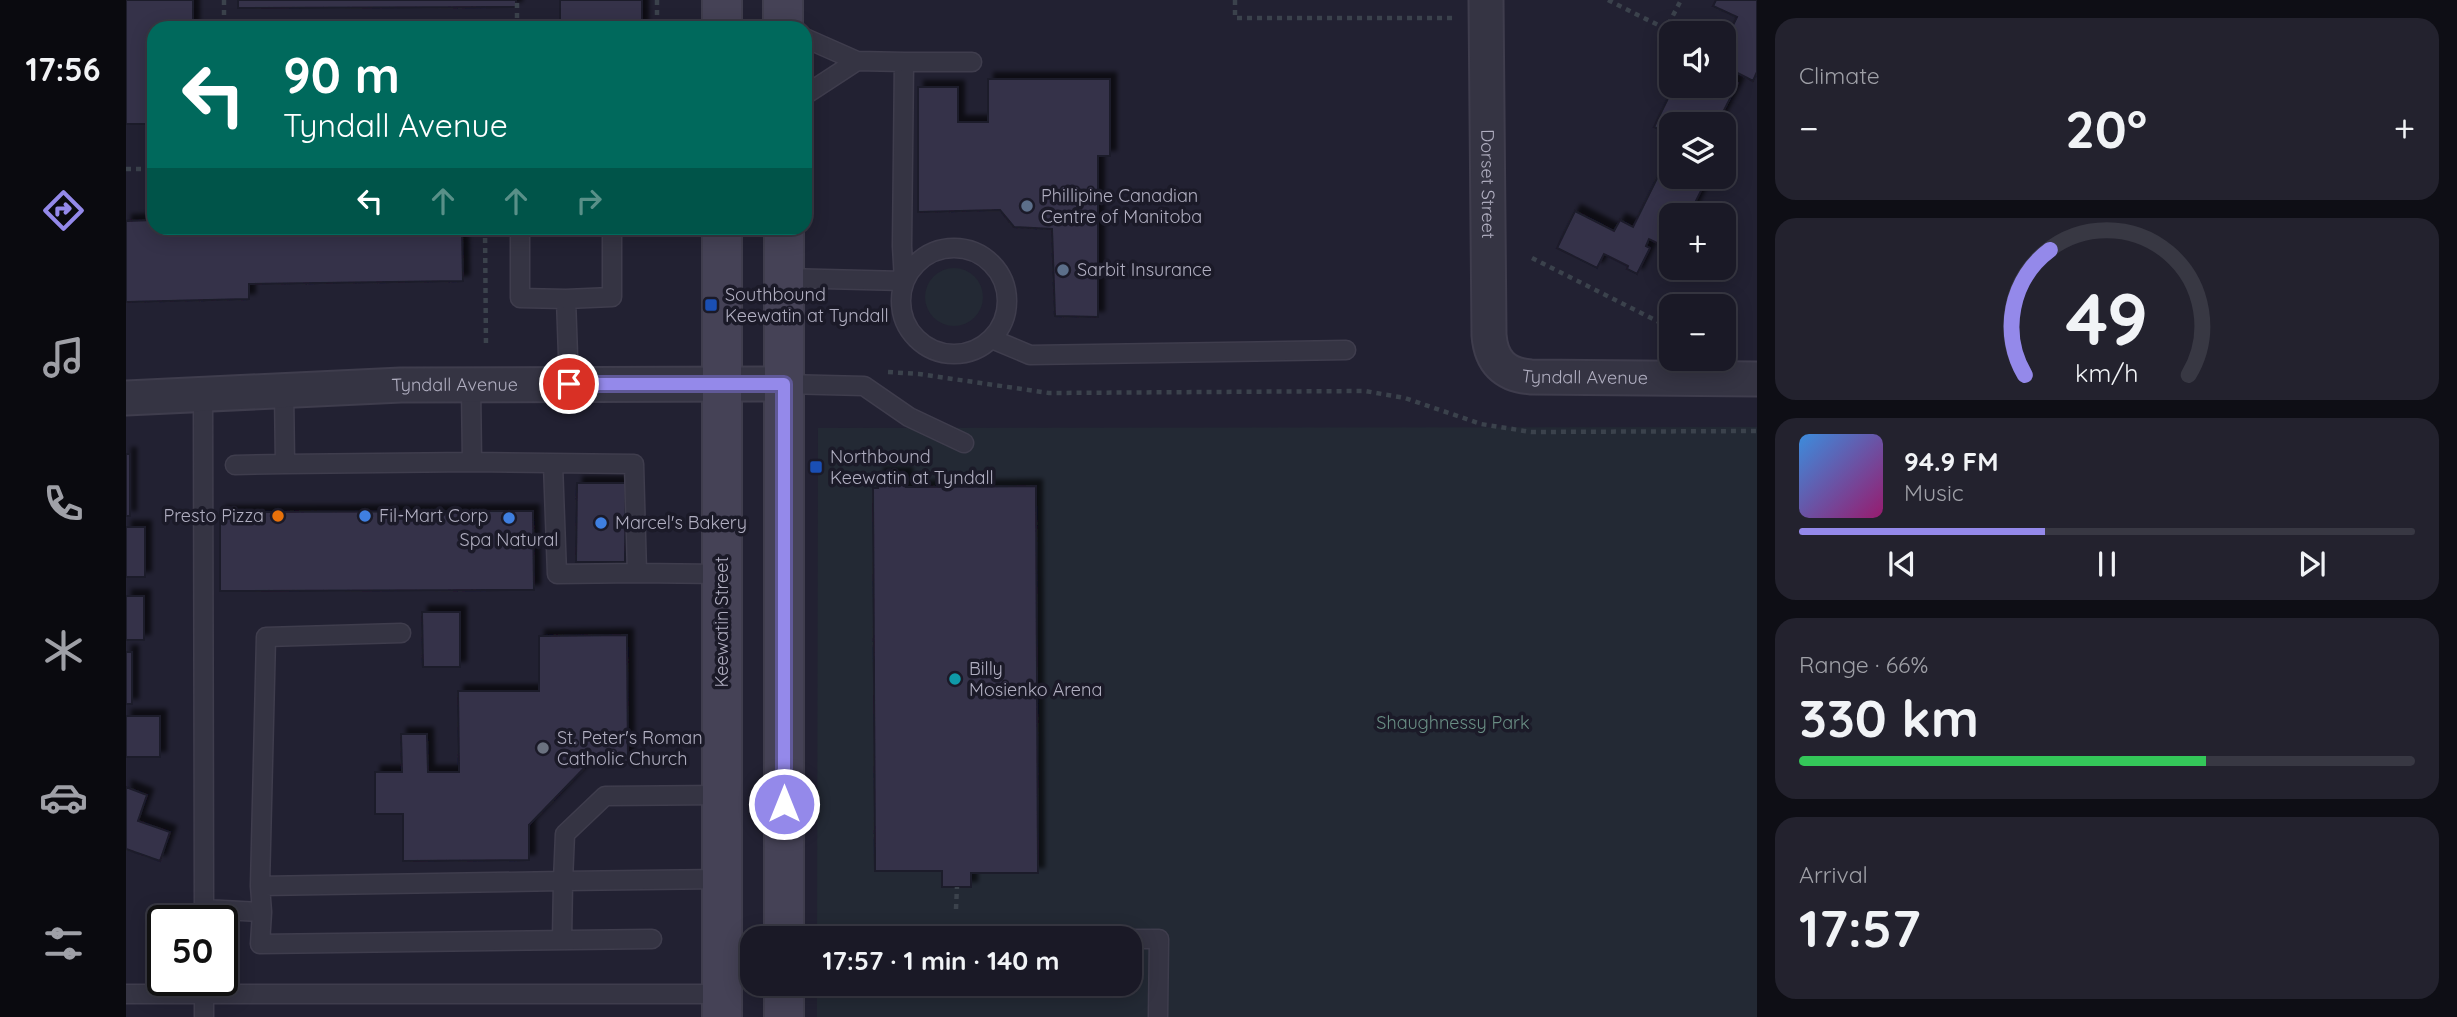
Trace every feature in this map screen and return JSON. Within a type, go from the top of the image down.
[{"type":"main road","points":[[722,0],[722,21]]},
{"type":"main road","points":[[783,0],[784,21]]},
{"type":"main road","name":"Keewatin Street","points":[[722,235],[722,1005]]},
{"type":"main road","points":[[784,235],[784,926]]},
{"type":"main road","points":[[784,996],[784,1017]]},
{"type":"street","name":"Dorset Street","points":[[1486,9],[1489,335],[1492,353],[1500,366]]},
{"type":"street","name":"Tyndall Avenue","points":[[1500,366],[1515,375],[1531,377],[1757,379]]},
{"type":"street","name":"Tyndall Avenue","points":[[126,398],[401,385],[784,384]]},
{"type":"lane","points":[[812,41],[857,61],[972,62]]},
{"type":"lane","points":[[812,90],[857,61]]},
{"type":"lane","points":[[904,62],[903,317],[912,333],[925,345],[942,353],[959,354],[977,349],[992,339],[1008,308],[1001,275],[990,261],[976,252],[959,247],[926,255],[913,267],[904,281]]},
{"type":"lane","points":[[520,235],[520,298],[566,299],[612,297],[611,235]]},
{"type":"lane","points":[[784,278],[904,281]]},
{"type":"lane","points":[[566,299],[569,384]]},
{"type":"lane","points":[[992,339],[1031,355],[1346,350]]},
{"type":"lane","points":[[784,384],[864,386],[909,417],[964,443]]},
{"type":"lane","points":[[471,386],[472,462]]},
{"type":"lane","points":[[284,390],[285,464]]},
{"type":"lane","points":[[202,394],[204,905]]},
{"type":"lane","points":[[235,465],[472,462],[634,464],[637,573]]},
{"type":"lane","points":[[553,464],[556,574],[722,574]]},
{"type":"lane","points":[[401,633],[266,637],[260,944],[652,939]]},
{"type":"lane","points":[[562,940],[565,834],[605,796],[722,795]]},
{"type":"lane","points":[[260,886],[722,879]]},
{"type":"lane","points":[[238,913],[262,912]]},
{"type":"lane","points":[[1142,939],[1159,939],[1158,1017]]},
{"type":"lane","points":[[238,988],[722,1005]]},
{"type":"lane","points":[[126,994],[147,992]]},
{"type":"lane","points":[[204,996],[204,1017]]},
{"type":"path","points":[[224,0],[224,21]]},
{"type":"path","points":[[517,0],[517,21]]},
{"type":"path","points":[[657,0],[657,21]]},
{"type":"path","points":[[1235,0],[1235,18],[1486,9]]},
{"type":"path","points":[[1608,0],[1667,29],[1681,0]]},
{"type":"path","points":[[126,169],[147,169]]},
{"type":"path","points":[[485,235],[486,348]]},
{"type":"path","points":[[1532,258],[1659,322]]},
{"type":"path","points":[[879,371],[919,374],[1049,393],[1365,391],[1405,398],[1481,424],[1531,432],[1757,431]]},
{"type":"path","points":[[956,909],[957,887]]},
{"type":"green space","points":[[948,268],[960,268],[975,276],[983,291],[983,303],[975,318],[960,326],[948,326],[933,318],[925,303],[925,291],[933,276]]},
{"type":"green space","name":"Shaughnessy Park","points":[[1757,427],[1757,1017],[817,1017],[817,996],[1142,996],[1142,926],[817,926],[818,428]]},
{"type":"building","points":[[126,0],[193,0],[193,21],[147,21],[147,124],[126,124]]},
{"type":"building","points":[[238,0],[516,0],[516,7],[238,8]]},
{"type":"building","points":[[560,0],[642,0],[642,21],[560,21]]},
{"type":"building","points":[[1716,0],[1757,0],[1757,72],[1753,81],[1736,72],[1737,17],[1713,6]]},
{"type":"building","points":[[988,79],[1110,79],[1110,156],[1098,156],[1098,317],[1055,316],[1052,229],[1014,227],[1000,210],[918,212],[918,87],[958,87],[958,122],[988,122]]},
{"type":"building","points":[[1668,98],[1730,98],[1723,112],[1661,112]]},
{"type":"building","points":[[1659,117],[1659,129],[1654,127]]},
{"type":"building","points":[[1659,174],[1659,189],[1702,189],[1695,203],[1659,203],[1659,244],[1649,239],[1646,246],[1650,248],[1637,274],[1627,269],[1628,266],[1604,254],[1597,268],[1557,248],[1575,211],[1614,231],[1620,220],[1633,227]]},
{"type":"building","points":[[147,220],[147,235],[462,235],[463,281],[249,284],[249,299],[126,302],[126,221]]},
{"type":"building","points":[[126,454],[130,454],[130,516],[126,516]]},
{"type":"building","name":"Billy Mosienko Arena","points":[[878,474],[906,474],[906,487],[1036,486],[1038,873],[971,873],[971,887],[942,887],[942,871],[875,871],[873,488],[878,488]]},
{"type":"building","name":"Marcel's Bakery","points":[[577,483],[626,483],[625,562],[576,562]]},
{"type":"building","points":[[533,511],[534,590],[220,591],[220,512]]},
{"type":"building","points":[[126,527],[145,527],[145,577],[126,577]]},
{"type":"building","points":[[126,596],[144,596],[144,640],[126,640]]},
{"type":"building","points":[[422,612],[460,612],[460,667],[423,667]]},
{"type":"building","name":"St. Peter's Roman Catholic Church","points":[[627,635],[628,762],[590,762],[529,825],[529,860],[403,861],[403,814],[375,814],[375,772],[402,772],[401,734],[427,734],[428,772],[459,772],[458,691],[539,691],[539,636]]},
{"type":"building","points":[[126,652],[132,652],[132,704],[126,704]]},
{"type":"building","points":[[126,716],[160,716],[160,757],[126,757]]},
{"type":"building","points":[[126,787],[147,795],[138,821],[170,832],[160,861],[126,849]]},
{"type":"place","name":"Phillipine Canadian Centre of Manitoba","points":[[1027,206]]},
{"type":"place","name":"Sarbit Insurance","points":[[1063,270]]},
{"type":"place","name":"Southbound Keewatin at Tyndall","points":[[711,305]]},
{"type":"place","name":"Northbound Keewatin at Tyndall","points":[[816,467]]},
{"type":"place","name":"Presto Pizza","points":[[278,516]]},
{"type":"place","name":"Fil-Mart Corp","points":[[365,516]]},
{"type":"place","name":"Spa Natural","points":[[509,518]]},
{"type":"place","name":"Marcel's Bakery","points":[[601,523]]},
{"type":"place","name":"Billy Mosienko Arena","points":[[955,679]]},
{"type":"place","name":"St. Peter's Roman Catholic Church","points":[[543,748]]},
{"type":"route","points":[[569,384],[784,384],[784,804]]}]
